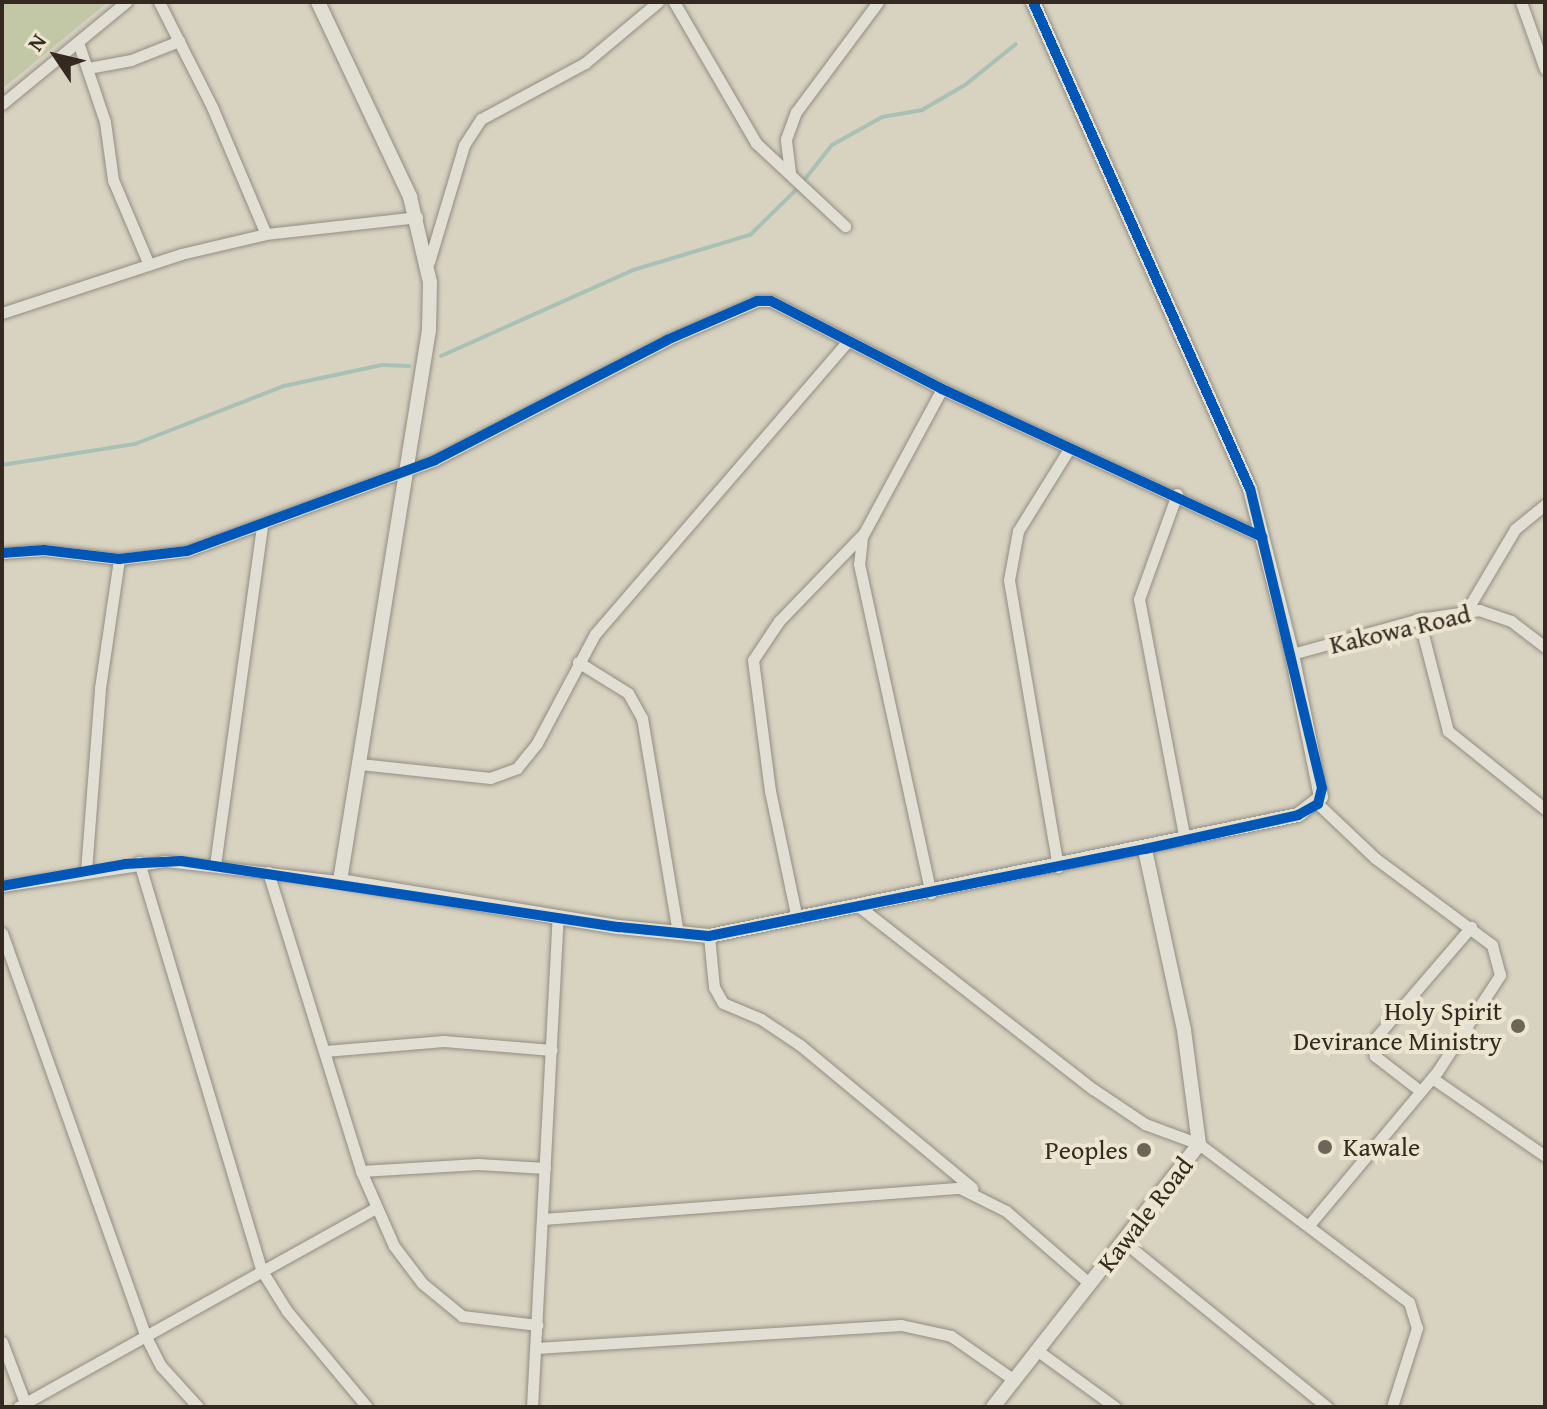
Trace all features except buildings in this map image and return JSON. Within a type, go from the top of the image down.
[{"type":"street","points":[[2,104],[79,45],[126,2]]},
{"type":"street","points":[[159,2],[266,234]]},
{"type":"street","points":[[318,2],[417,217],[429,262],[429,330],[340,881]]},
{"type":"street","points":[[429,262],[464,145],[481,119],[585,63],[657,2]]},
{"type":"street","points":[[674,2],[747,130],[845,226]]},
{"type":"street","points":[[791,174],[786,139],[796,112],[878,2]]},
{"type":"street","points":[[2,886],[139,862],[215,865],[340,881],[558,918],[709,936],[1145,849],[1298,815],[1318,804],[1322,788],[1250,489],[1185,335],[1033,2]]},
{"type":"street","points":[[1521,2],[1545,69]]},
{"type":"street","points":[[88,68],[131,60],[179,41]]},
{"type":"street","points":[[79,45],[105,122],[113,180],[149,265]]},
{"type":"street","points":[[2,313],[149,265],[266,234],[417,217]]},
{"type":"street","points":[[2,553],[44,550],[119,559],[187,551],[262,526],[495,433],[667,340],[757,301],[771,301],[942,389],[1069,449],[1177,494],[1263,537]]},
{"type":"street","points":[[360,764],[455,776],[502,776],[527,757],[578,662],[619,604],[847,342]]},
{"type":"street","points":[[797,919],[770,791],[753,660],[779,621],[864,533],[942,389]]},
{"type":"street","points":[[1058,867],[1009,580],[1018,531],[1069,449]]},
{"type":"street","points":[[1177,494],[1139,599],[1185,840]]},
{"type":"street","points":[[1467,610],[1515,529],[1545,505]]},
{"type":"street","points":[[215,865],[262,526]]},
{"type":"street","points":[[864,533],[859,564],[931,893]]},
{"type":"street","points":[[86,871],[100,688],[119,559]]},
{"type":"street","name":"Kakowa Road","points":[[1292,654],[1419,619],[1467,610],[1500,615],[1545,647]]},
{"type":"street","points":[[1419,619],[1448,731],[1545,809]]},
{"type":"street","points":[[578,662],[628,693],[642,718],[678,934]]},
{"type":"street","points":[[1309,1225],[1432,1078],[1500,975],[1497,953],[1471,927],[1375,858],[1318,804]]},
{"type":"street","name":"Kawale Road","points":[[993,1407],[1199,1144],[1182,1017],[1145,849]]},
{"type":"street","points":[[139,862],[262,1271],[287,1311],[367,1407]]},
{"type":"street","points":[[268,872],[304,998],[325,1051],[361,1171],[394,1246],[448,1307],[480,1322],[537,1325]]},
{"type":"street","points":[[861,908],[1093,1089],[1145,1124],[1199,1144],[1309,1225],[1415,1309],[1417,1328],[1392,1407]]},
{"type":"street","points":[[532,1407],[558,918]]},
{"type":"street","points":[[1419,1090],[1375,1056],[1372,1042],[1471,927]]},
{"type":"street","points":[[2,933],[145,1335],[161,1366],[198,1407]]},
{"type":"street","points":[[709,936],[714,987],[723,1003],[761,1019],[800,1045],[1090,1284]]},
{"type":"street","points":[[325,1051],[444,1041],[552,1050]]},
{"type":"street","points":[[1432,1078],[1544,1152]]},
{"type":"street","points":[[361,1171],[478,1164],[545,1168]]},
{"type":"street","points":[[543,1219],[943,1188],[977,1192]]},
{"type":"street","points":[[2,1342],[22,1405],[375,1208]]},
{"type":"street","points":[[1124,1242],[1327,1407]]},
{"type":"street","points":[[536,1348],[910,1326],[958,1340],[1014,1380]]},
{"type":"street","points":[[1038,1351],[1115,1407]]},
{"type":"green space","points":[[2,2],[108,2],[2,89]]},
{"type":"waterway","points":[[805,179],[832,145],[882,117],[922,110],[965,85],[1016,44]]},
{"type":"waterway","points":[[441,356],[633,270],[750,235],[798,188]]},
{"type":"waterway","points":[[2,465],[135,444],[284,386],[382,365],[409,366]]},
{"type":"cycle path","points":[[2,886],[125,864],[181,861],[619,927],[709,936],[1145,849],[1298,815],[1318,804],[1322,788],[1250,489],[1033,2]]},
{"type":"cycle path","points":[[2,553],[44,550],[119,559],[187,551],[435,460],[667,340],[757,301],[771,301],[942,389],[1263,537]]},
{"type":"place","name":"Holy Spirit Devirance Ministry","points":[[1518,1026]]},
{"type":"place","name":"Kawale","points":[[1325,1147]]},
{"type":"place","name":"Peoples","points":[[1144,1150]]}]
